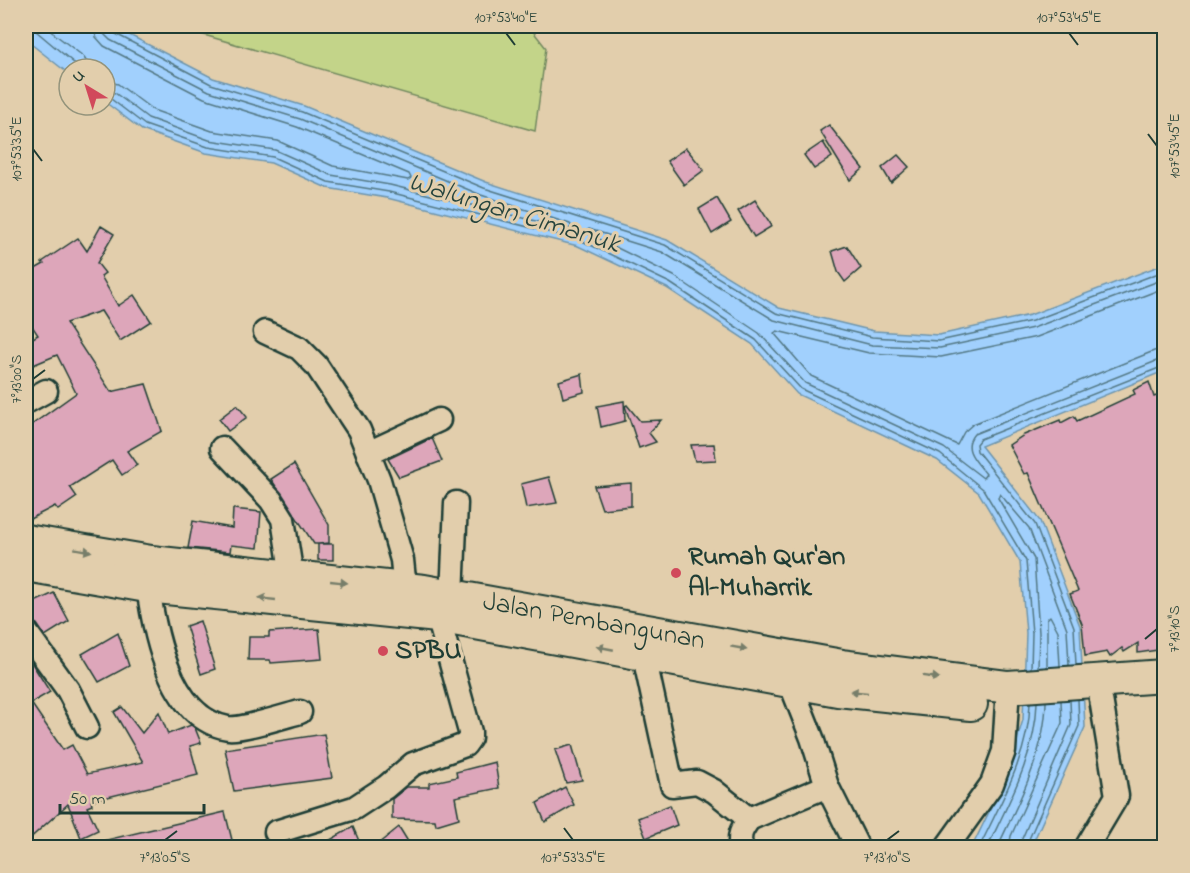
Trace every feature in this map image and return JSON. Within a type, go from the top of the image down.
[{"type":"main road","name":"Jalan Pembangunan","points":[[26,560],[146,574],[443,602],[1015,696]]},
{"type":"main road","name":"Jalan Pembangunan","points":[[146,574],[292,577],[405,589],[443,602],[644,656],[838,690],[1015,696],[1164,694]]},
{"type":"main road","name":"Jalan Pembangunan","points":[[1092,694],[1164,676]]},
{"type":"street","points":[[265,332],[299,348],[316,365],[359,430],[379,480],[402,560],[405,589]]},
{"type":"street","points":[[26,402],[46,391]]},
{"type":"street","points":[[368,453],[440,420]]},
{"type":"street","points":[[222,448],[271,500],[283,519],[292,577]]},
{"type":"street","points":[[276,832],[354,808],[386,787],[412,764],[465,745],[470,738],[443,602],[456,503]]},
{"type":"street","points":[[146,574],[168,674],[181,698],[209,722],[231,728],[300,712]]},
{"type":"street","points":[[26,632],[68,690],[87,727]]},
{"type":"street","points":[[644,656],[672,785],[697,782],[714,791],[749,819]]},
{"type":"street","points":[[790,681],[812,738],[827,786],[858,848]]},
{"type":"street","points":[[1086,848],[1117,796],[1092,694]]},
{"type":"street","points":[[946,848],[992,784],[1004,751],[1015,696]]},
{"type":"street","points":[[742,848],[739,841],[741,830],[749,819],[827,786]]},
{"type":"green space","points":[[173,26],[529,26],[546,48],[535,131]]},
{"type":"water","name":"Walungan Cimanuk","points":[[26,26],[112,26],[213,78],[304,106],[486,182],[667,240],[779,308],[874,331],[939,335],[1030,315],[1164,264],[1164,371],[981,446],[1040,521],[1080,626],[1085,727],[1031,847],[972,847],[1005,779],[1023,720],[1026,633],[1020,562],[979,493],[937,460],[797,394],[752,344],[667,288],[578,246],[387,198],[327,188],[271,163],[206,153],[142,130],[117,111],[117,57],[57,57],[57,65],[26,40]]},
{"type":"building","points":[[829,125],[863,169],[850,180],[820,131]]},
{"type":"building","points":[[823,142],[832,157],[814,169],[804,155]]},
{"type":"building","points":[[686,148],[704,170],[684,185],[667,161]]},
{"type":"building","points":[[898,155],[909,167],[891,183],[882,168]]},
{"type":"building","points":[[717,198],[731,222],[712,234],[699,209]]},
{"type":"building","points":[[755,200],[772,226],[754,237],[738,211]]},
{"type":"building","points":[[101,226],[114,234],[97,263],[105,273],[101,276],[118,306],[134,295],[151,321],[120,341],[101,311],[66,323],[111,392],[146,384],[162,431],[127,451],[137,465],[122,475],[112,460],[70,487],[77,497],[58,510],[55,506],[26,521],[26,429],[76,393],[57,355],[26,368],[26,342],[38,335],[26,317],[26,274],[44,264],[42,262],[78,238],[87,251]]},
{"type":"building","points":[[847,246],[861,268],[845,282],[838,272],[832,251]]},
{"type":"building","points":[[582,374],[584,392],[563,398],[559,381]]},
{"type":"building","points":[[1149,382],[1154,397],[1164,393],[1164,649],[1138,653],[1138,643],[1124,652],[1122,648],[1110,657],[1107,652],[1085,656],[1082,624],[1070,594],[1078,591],[1028,473],[1024,474],[1009,445],[1024,435],[1060,420],[1061,423],[1074,416],[1077,421],[1135,394],[1133,390]]},
{"type":"building","points":[[624,401],[625,421],[601,427],[597,406]]},
{"type":"building","points":[[237,405],[247,417],[228,431],[219,419]]},
{"type":"building","points":[[627,405],[640,421],[661,420],[649,433],[656,442],[639,448],[625,406]]},
{"type":"building","points":[[432,438],[442,461],[399,477],[388,459]]},
{"type":"building","points":[[714,444],[716,460],[695,461],[691,445]]},
{"type":"building","points":[[294,464],[329,525],[329,543],[314,544],[271,479]]},
{"type":"building","points":[[549,477],[557,503],[526,508],[521,484]]},
{"type":"building","points":[[631,483],[631,506],[602,509],[594,486]]},
{"type":"building","points":[[233,509],[261,512],[258,548],[231,545],[230,552],[188,548],[193,521],[232,528]]},
{"type":"building","points":[[318,544],[333,544],[333,560],[318,560]]},
{"type":"building","points":[[54,593],[69,621],[45,636],[37,624],[26,619],[26,606]]},
{"type":"building","points":[[200,621],[215,669],[201,674],[186,626]]},
{"type":"building","points":[[319,629],[322,659],[271,663],[270,660],[248,660],[249,637],[269,637],[269,632]]},
{"type":"building","points":[[118,633],[129,666],[99,682],[82,654]]},
{"type":"building","points":[[26,654],[50,692],[31,703],[63,750],[72,745],[87,774],[143,762],[114,712],[122,707],[142,733],[159,712],[168,734],[191,725],[195,728],[201,743],[190,746],[198,775],[91,801],[92,805],[87,807],[98,830],[81,838],[68,804],[26,842]]},
{"type":"building","points":[[324,734],[332,778],[234,791],[225,749]]},
{"type":"building","points":[[572,745],[582,780],[566,783],[555,750]]},
{"type":"building","points":[[495,762],[499,788],[455,797],[459,818],[436,825],[435,820],[392,819],[392,799],[407,787],[429,787],[429,783],[457,777],[456,772]]},
{"type":"building","points":[[565,787],[574,805],[545,822],[537,803]]},
{"type":"building","points":[[670,805],[677,825],[646,838],[638,818]]},
{"type":"building","points":[[225,812],[234,848],[98,848],[98,842]]},
{"type":"building","points":[[353,827],[362,848],[316,848]]},
{"type":"building","points":[[399,827],[412,848],[373,848]]},
{"type":"place","name":"Rumah Qur'an Al-Muharrik","points":[[676,573]]},
{"type":"place","name":"SPBU","points":[[383,651]]}]
